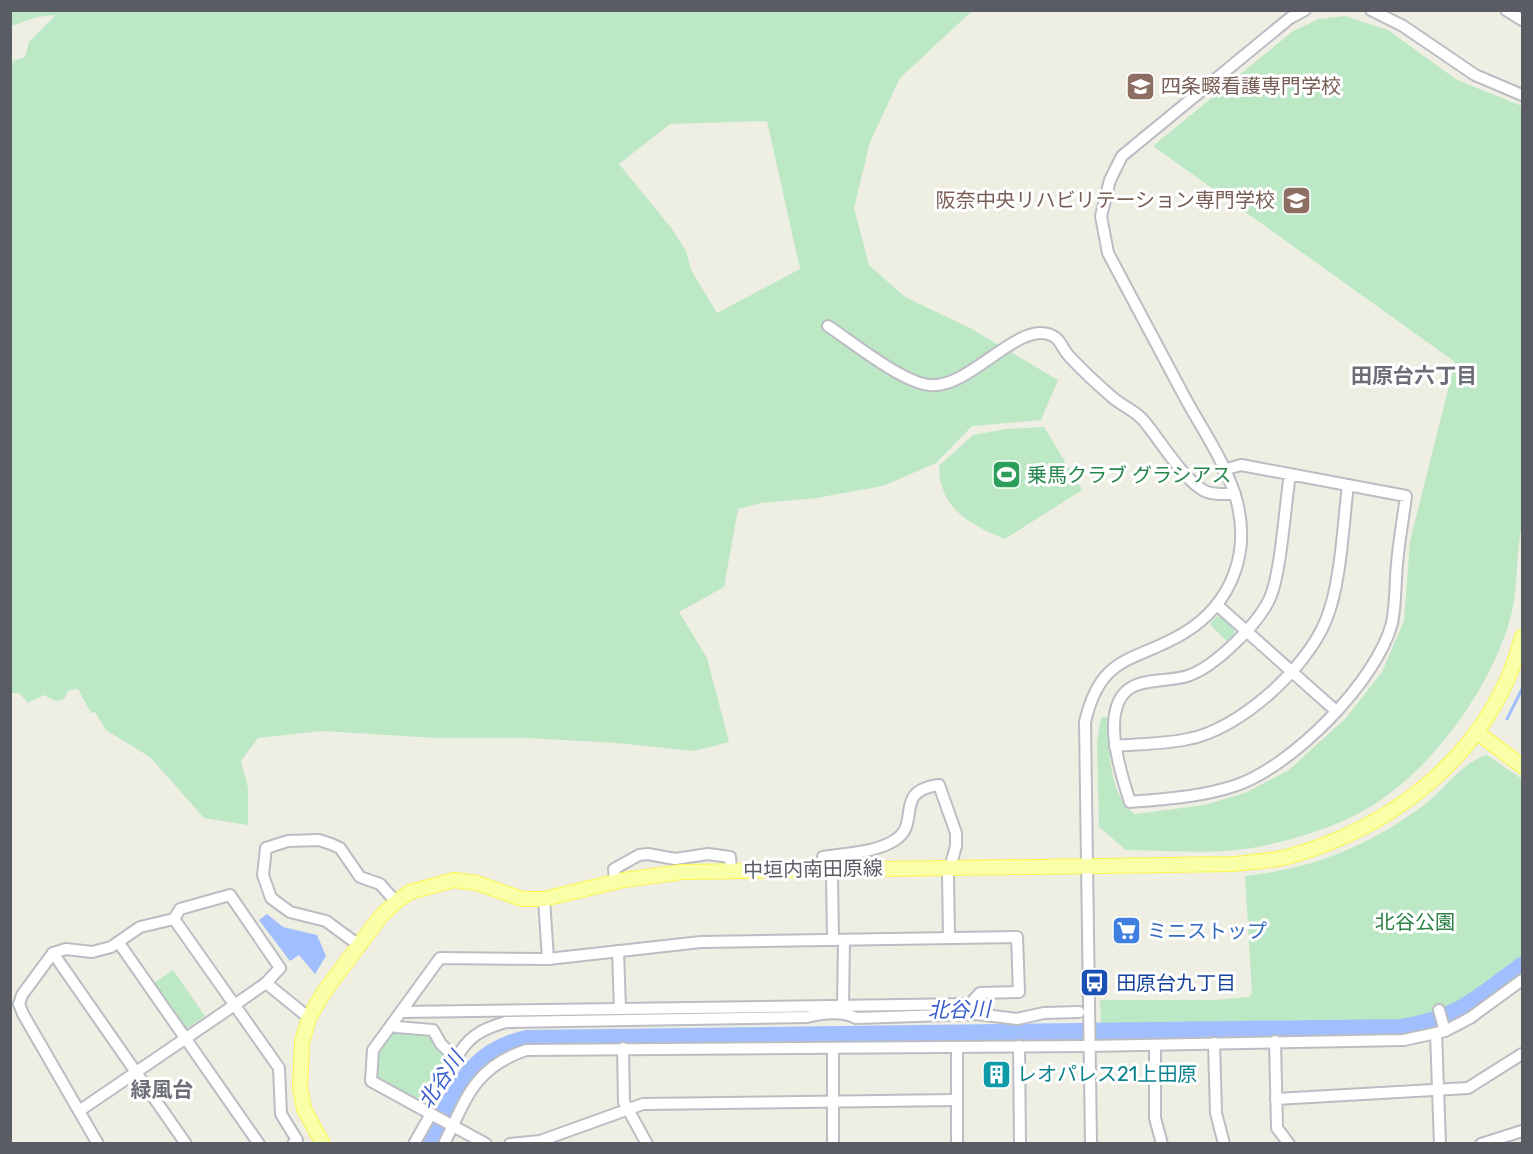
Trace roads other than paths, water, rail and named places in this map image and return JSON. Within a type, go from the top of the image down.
[{"type":"main road","name":"中垣内南田原線","points":[[323,1143],[304,1109],[300,1088],[302,1042],[309,1018],[324,992],[381,916],[410,892],[454,880],[477,883],[522,899],[544,899],[662,873],[731,870],[827,872],[879,868],[1233,864],[1285,857],[1339,840],[1376,822],[1411,799],[1445,770],[1478,733],[1502,690],[1522,638]]},
{"type":"main road","points":[[1478,733],[1522,765]]},
{"type":"street","points":[[1091,1143],[1089,1043],[1084,1015],[1085,722],[1090,700],[1103,679],[1121,662],[1185,633],[1217,605],[1230,588],[1242,545],[1235,494],[1108,253],[1101,216],[1103,198],[1122,156],[1290,18],[1305,10]]},
{"type":"street","points":[[1371,10],[1394,21],[1475,75],[1522,95]]},
{"type":"street","points":[[1506,10],[1522,20]]},
{"type":"street","points":[[828,326],[911,380],[931,385],[954,382],[972,372],[1011,342],[1029,335],[1042,333],[1056,338],[1068,355],[1114,399],[1142,419],[1194,483],[1208,493],[1235,494]]},
{"type":"street","points":[[1223,470],[1241,465],[1290,474],[1406,496],[1391,625],[1378,657],[1366,676],[1336,711],[1281,763],[1235,786],[1198,795],[1130,802],[1115,746],[1113,724],[1123,694],[1133,686],[1191,675],[1209,665],[1246,631],[1269,601],[1273,588],[1290,474]]},
{"type":"street","points":[[1115,746],[1189,739],[1208,733],[1246,713],[1291,671],[1315,640],[1332,600],[1348,485]]},
{"type":"street","points":[[1217,605],[1336,711]]},
{"type":"street","points":[[843,1006],[838,940],[823,857],[875,848],[897,840],[904,832],[915,792],[922,787],[939,784],[956,833],[956,846],[949,867],[949,938]]},
{"type":"street","points":[[360,946],[326,921],[290,912],[272,898],[263,875],[266,848],[288,841],[318,840],[332,844],[340,848],[360,876],[380,884],[396,902]]},
{"type":"street","points":[[875,848],[879,868]]},
{"type":"street","points":[[615,882],[614,869],[639,855],[648,854],[675,859],[708,854],[730,857],[731,870]]},
{"type":"street","points":[[79,1111],[236,1004],[266,982],[280,968],[230,895],[180,909],[174,919],[140,927],[119,943],[92,952],[66,949],[53,953],[22,995],[19,1004],[79,1111],[98,1143]]},
{"type":"street","points":[[544,899],[548,959]]},
{"type":"street","points":[[174,919],[279,1068],[281,1114],[297,1140],[293,1143]]},
{"type":"street","points":[[401,1012],[970,1004],[980,993],[1019,992],[1017,937],[701,942],[548,959],[440,958],[373,1050],[371,1081],[486,1143]]},
{"type":"street","points":[[119,943],[259,1143]]},
{"type":"street","points":[[618,951],[620,1008]]},
{"type":"street","points":[[53,953],[186,1143]]},
{"type":"street","points":[[444,1143],[477,1078],[502,1058],[526,1050],[957,1047],[1089,1043],[1155,1045],[1404,1040],[1441,1030],[1470,1017],[1522,980]]},
{"type":"street","points":[[266,982],[309,1018]]},
{"type":"street","points":[[1439,1010],[1441,1030],[1438,1091],[1440,1143]]},
{"type":"street","points":[[396,1028],[433,1030],[441,1044],[456,1059],[465,1043],[475,1033],[506,1022],[817,1015],[851,1015],[856,1018],[977,1014],[1017,1019],[1044,1013],[1084,1015]]},
{"type":"street","points":[[1275,1041],[1277,1128],[1289,1143]]},
{"type":"street","points":[[1214,1043],[1216,1113],[1224,1143]]},
{"type":"street","points":[[1155,1045],[1155,1118],[1162,1143]]},
{"type":"street","points":[[1019,1046],[1020,1143]]},
{"type":"street","points":[[957,1047],[957,1143]]},
{"type":"street","points":[[623,1048],[624,1102],[647,1143]]},
{"type":"street","points":[[833,1048],[833,1143]]},
{"type":"street","points":[[1276,1099],[1468,1088],[1522,1054]]},
{"type":"street","points":[[510,1143],[540,1141],[643,1104],[956,1100]]},
{"type":"street","points":[[414,1143],[431,1114]]},
{"type":"street","points":[[1481,1143],[1522,1131]]},
{"type":"water","points":[[267,914],[283,927],[317,935],[326,956],[315,974],[299,955],[290,961],[259,920]]},
{"type":"waterway","points":[[1507,719],[1522,689]]},
{"type":"waterway","name":"北谷川","points":[[429,1144],[456,1094],[477,1066],[507,1046],[527,1040],[1401,1029],[1453,1014],[1480,999],[1522,967]]},
{"type":"place","name":"四条畷看護専門学校","points":[[1140,86]]},
{"type":"place","name":"阪奈中央リハビリテーション専門学校","points":[[1296,200]]},
{"type":"place","name":"乗馬クラブ グラシアス","points":[[1006,475]]},
{"type":"place","name":"ミニストップ","points":[[1126,931]]},
{"type":"place","name":"田原台九丁目","points":[[1095,983]]},
{"type":"place","name":"レオパレス21上田原","points":[[996,1074]]},
{"type":"district","name":"田原台六丁目","points":[[1414,376]]},
{"type":"district","name":"緑風台","points":[[162,1090]]},
{"type":"park label","name":"北谷公園","points":[[1415,922]]}]
